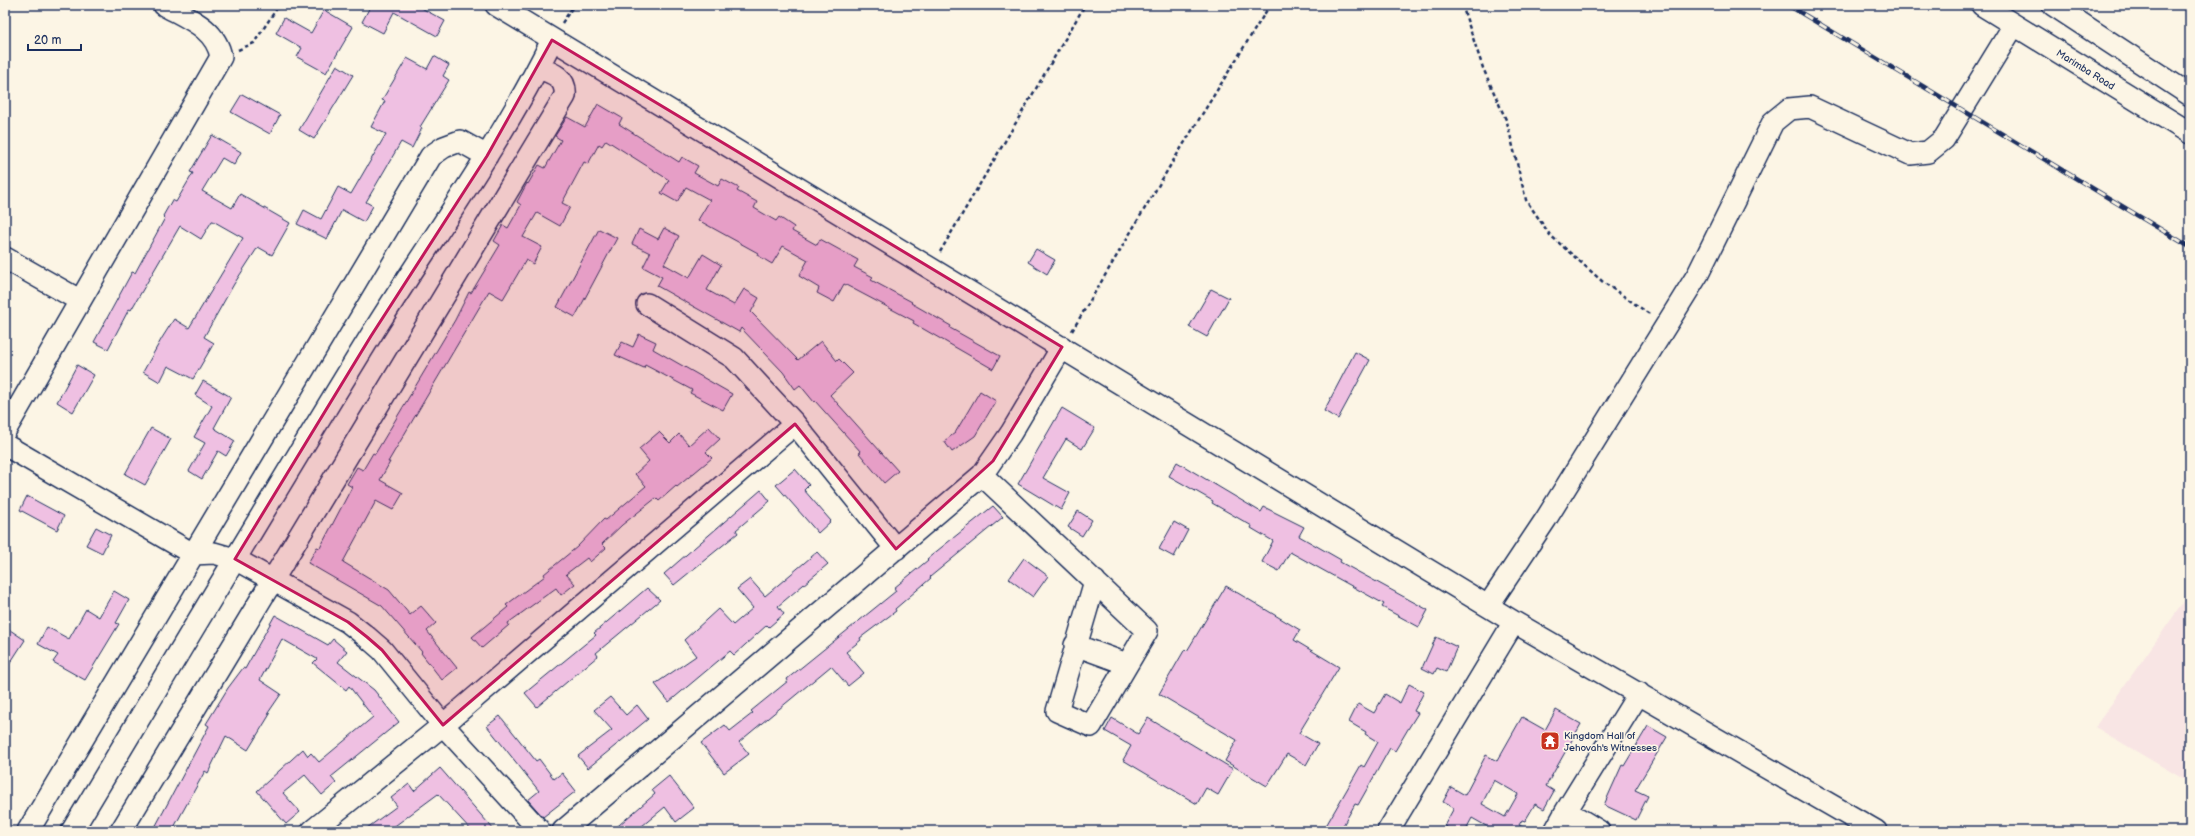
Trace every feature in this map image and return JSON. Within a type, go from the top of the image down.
[{"type":"street","points":[[5,431],[79,300],[221,57],[219,47],[214,37],[205,29],[164,5]]},
{"type":"street","points":[[496,5],[1514,622],[1639,692],[1876,831]]},
{"type":"street","name":"Marimba Road","points":[[1982,5],[2190,133]]},
{"type":"street","points":[[2053,5],[2190,95]]},
{"type":"street","points":[[1488,606],[1546,519],[1698,274],[1773,122],[1789,109],[1810,107],[1910,154],[1928,152],[1944,139],[2014,25]]},
{"type":"street","points":[[72,831],[235,559],[367,343],[487,156],[538,68],[552,40]]},
{"type":"street","points":[[121,831],[565,96],[566,88],[561,79],[552,72],[538,68]]},
{"type":"street","points":[[28,831],[431,156],[444,147],[460,141],[487,156]]},
{"type":"street","points":[[5,258],[79,300]]},
{"type":"street","points":[[646,304],[734,358],[795,424],[896,549]]},
{"type":"street","points":[[563,831],[982,475],[1008,439],[1062,347]]},
{"type":"street","points":[[312,831],[443,725],[795,424]]},
{"type":"street","points":[[5,445],[193,554],[214,553],[235,559],[348,622],[382,650],[443,725],[540,831]]},
{"type":"street","points":[[982,475],[1095,581],[1147,631],[1091,726],[1057,711],[1075,645],[1095,581]]},
{"type":"street","points":[[1388,831],[1514,622]]},
{"type":"street","points":[[1075,645],[1127,664]]},
{"type":"street","points":[[1555,831],[1639,692]]},
{"type":"street","points":[[1566,811],[1599,831]]},
{"type":"path","points":[[221,57],[254,42],[279,5]]},
{"type":"path","points":[[930,268],[1085,5]]},
{"type":"path","points":[[1062,347],[1170,166],[1270,5]]},
{"type":"path","points":[[1462,5],[1483,68],[1507,122],[1526,200],[1550,235],[1603,282],[1666,326]]},
{"type":"highlighted area","points":[[552,40],[1062,347],[993,461],[896,549],[795,424],[443,725],[382,650],[367,637],[348,622],[235,559],[371,336],[487,156]]},
{"type":"shaded area","points":[[2190,593],[2190,783],[2095,727]]},
{"type":"building","points":[[371,5],[416,5],[445,21],[437,36],[394,12],[383,33],[362,22]]},
{"type":"building","points":[[324,10],[353,27],[326,73],[297,57],[302,48],[276,33],[284,18],[311,33]]},
{"type":"building","points":[[434,56],[449,65],[443,76],[449,80],[420,127],[422,128],[412,148],[401,142],[366,202],[373,206],[364,222],[342,210],[327,239],[297,224],[304,210],[321,219],[338,187],[351,194],[386,134],[371,127],[385,101],[382,100],[407,58],[427,69]]},
{"type":"building","points":[[337,65],[353,75],[314,139],[299,130]]},
{"type":"building","points":[[242,94],[280,115],[270,134],[231,112]]},
{"type":"building","points":[[598,104],[622,118],[619,124],[679,162],[682,157],[698,166],[694,173],[718,186],[722,179],[739,188],[737,191],[757,202],[754,208],[776,221],[779,217],[794,227],[792,231],[817,245],[820,239],[858,260],[854,267],[873,277],[871,280],[912,302],[911,303],[951,326],[950,328],[1000,356],[993,369],[913,323],[914,321],[844,284],[834,302],[817,293],[819,288],[799,276],[808,260],[783,246],[772,264],[757,255],[758,253],[698,220],[710,200],[686,187],[677,202],[661,193],[669,180],[606,140],[602,146],[599,144],[588,164],[584,162],[562,203],[570,207],[560,226],[537,213],[523,237],[542,247],[533,264],[526,260],[503,299],[489,291],[388,462],[390,462],[380,480],[403,493],[393,510],[376,501],[343,562],[389,590],[410,615],[421,606],[436,623],[427,631],[457,668],[442,680],[421,653],[422,652],[382,606],[308,563],[317,547],[320,548],[352,487],[347,484],[357,467],[363,470],[373,453],[375,454],[455,320],[469,292],[471,293],[500,245],[494,241],[503,225],[508,228],[521,205],[517,202],[527,183],[528,184],[539,165],[545,168],[561,140],[555,136],[567,117],[585,127]]},
{"type":"building","points":[[212,135],[241,152],[234,165],[222,158],[202,191],[232,208],[240,194],[290,223],[272,255],[258,247],[234,284],[204,337],[214,343],[193,379],[168,366],[160,382],[143,372],[162,338],[174,319],[189,328],[243,238],[213,221],[201,239],[180,226],[131,310],[129,309],[108,349],[94,342],[132,272],[135,273],[165,218],[163,216],[172,200],[176,202],[193,173],[190,172]]},
{"type":"building","points":[[664,228],[679,236],[664,264],[689,278],[703,254],[721,265],[707,290],[734,305],[744,289],[759,298],[751,312],[798,360],[821,341],[837,361],[839,359],[853,373],[830,395],[898,471],[884,483],[859,453],[861,452],[815,401],[814,402],[800,385],[795,389],[783,372],[741,328],[739,332],[657,286],[662,277],[643,267],[650,253],[632,244],[639,229],[658,239]]},
{"type":"building","points":[[599,229],[617,238],[575,317],[557,307]]},
{"type":"building","points":[[1036,249],[1055,260],[1047,274],[1028,262]]},
{"type":"building","points":[[1211,289],[1229,298],[1207,337],[1189,327]]},
{"type":"building","points":[[639,334],[656,342],[653,349],[732,394],[723,410],[690,393],[692,390],[645,365],[644,368],[615,355],[622,342],[633,347]]},
{"type":"building","points":[[1355,352],[1370,360],[1338,419],[1324,411]]},
{"type":"building","points":[[77,365],[94,375],[73,412],[57,402]]},
{"type":"building","points":[[203,381],[231,397],[214,428],[235,441],[226,456],[218,451],[202,479],[189,471],[205,443],[194,437],[212,406],[195,395]]},
{"type":"building","points":[[980,391],[996,401],[975,436],[952,452],[944,441],[955,433]]},
{"type":"building","points":[[1062,408],[1095,428],[1082,449],[1066,439],[1043,478],[1070,493],[1061,510],[1018,484]]},
{"type":"building","points":[[709,427],[720,439],[706,452],[712,458],[659,501],[656,498],[622,525],[602,544],[606,548],[590,562],[587,558],[566,574],[575,584],[561,595],[556,588],[508,623],[509,625],[482,648],[472,637],[508,607],[506,605],[545,576],[544,574],[577,547],[604,519],[606,520],[646,486],[635,474],[649,461],[639,449],[659,432],[670,443],[679,434],[689,445]]},
{"type":"building","points":[[151,428],[171,439],[145,485],[125,474]]},
{"type":"building","points":[[1177,462],[1261,512],[1264,507],[1304,527],[1299,536],[1341,560],[1340,562],[1428,610],[1419,627],[1382,607],[1384,604],[1290,552],[1279,571],[1262,562],[1273,541],[1251,528],[1252,526],[1212,503],[1213,501],[1169,476]]},
{"type":"building","points":[[795,469],[809,485],[804,490],[831,521],[818,533],[776,485]]},
{"type":"building","points":[[761,490],[770,501],[736,530],[738,533],[674,585],[664,574]]},
{"type":"building","points":[[27,496],[64,516],[57,530],[20,510]]},
{"type":"building","points":[[993,506],[1003,517],[930,577],[931,578],[895,609],[896,611],[860,638],[861,640],[846,652],[864,673],[848,686],[831,666],[739,742],[749,754],[724,773],[701,743],[725,725],[730,731],[753,713],[751,711],[788,681],[787,679],[896,591],[894,588],[928,560],[927,559]]},
{"type":"building","points":[[1078,511],[1092,520],[1082,536],[1068,527]]},
{"type":"building","points":[[1174,522],[1188,530],[1174,557],[1159,549]]},
{"type":"building","points":[[96,527],[111,535],[102,553],[86,545]]},
{"type":"building","points":[[817,552],[828,564],[778,606],[784,614],[769,627],[767,625],[734,655],[730,651],[669,702],[655,684],[696,656],[684,640],[718,609],[733,625],[753,608],[737,589],[750,579],[765,596]]},
{"type":"building","points":[[1024,558],[1048,576],[1033,597],[1009,579]]},
{"type":"building","points":[[1226,586],[1300,630],[1294,640],[1339,667],[1299,733],[1318,744],[1306,765],[1287,754],[1267,786],[1225,761],[1237,740],[1159,694],[1185,649],[1187,651]]},
{"type":"building","points":[[647,588],[660,600],[596,653],[598,656],[537,707],[525,693],[596,635],[594,633]]},
{"type":"building","points":[[114,591],[129,600],[116,623],[119,624],[85,680],[53,662],[58,655],[38,644],[47,627],[69,639],[86,609],[99,617]]},
{"type":"building","points":[[275,615],[328,645],[333,639],[347,651],[338,662],[374,690],[399,722],[331,777],[336,783],[322,795],[305,775],[283,793],[300,812],[286,824],[257,791],[303,749],[308,756],[311,753],[319,762],[373,717],[349,686],[346,690],[313,663],[317,659],[282,639],[260,680],[281,694],[268,713],[270,714],[248,750],[226,736],[208,773],[205,771],[172,831],[153,831],[209,726],[206,724],[228,688],[243,668],[245,669]]},
{"type":"building","points":[[10,630],[25,640],[5,671],[5,638]]},
{"type":"building","points":[[1436,637],[1457,647],[1446,672],[1437,668],[1434,674],[1422,668]]},
{"type":"building","points":[[1409,684],[1424,692],[1414,711],[1418,713],[1395,751],[1390,748],[1358,805],[1355,804],[1340,831],[1323,831],[1361,765],[1364,767],[1378,742],[1365,734],[1366,732],[1349,722],[1358,704],[1374,713],[1385,694],[1400,703]]},
{"type":"building","points":[[610,697],[626,715],[637,705],[648,719],[588,768],[578,756],[612,730],[594,710]]},
{"type":"building","points":[[1556,710],[1581,724],[1546,786],[1554,791],[1544,809],[1535,804],[1525,821],[1522,820],[1519,825],[1531,831],[1495,831],[1472,818],[1465,831],[1454,831],[1444,826],[1454,808],[1443,802],[1451,787],[1465,795],[1486,755],[1497,761],[1522,717],[1545,730]],"holes":[[[1494,780],[1518,794],[1505,817],[1482,804]]]},
{"type":"building","points":[[500,716],[536,761],[539,759],[554,779],[562,773],[576,791],[543,817],[528,800],[539,791],[487,726]]},
{"type":"building","points":[[1112,718],[1138,734],[1148,718],[1233,769],[1218,795],[1206,788],[1197,804],[1123,760],[1131,746],[1105,731]]},
{"type":"building","points":[[1648,726],[1667,737],[1635,790],[1648,796],[1636,820],[1604,805],[1622,765],[1624,766]]},
{"type":"building","points":[[440,768],[495,831],[472,831],[438,794],[388,831],[363,831],[397,806],[391,798],[409,784],[414,791]]},
{"type":"building","points":[[669,776],[694,808],[676,822],[665,807],[636,831],[612,831],[655,794],[652,790]]},
{"type":"railway","points":[[1788,5],[2190,247]]},
{"type":"place","name":"Kingdom Hall of Jehovah's Witnesses","points":[[1550,741]]}]
